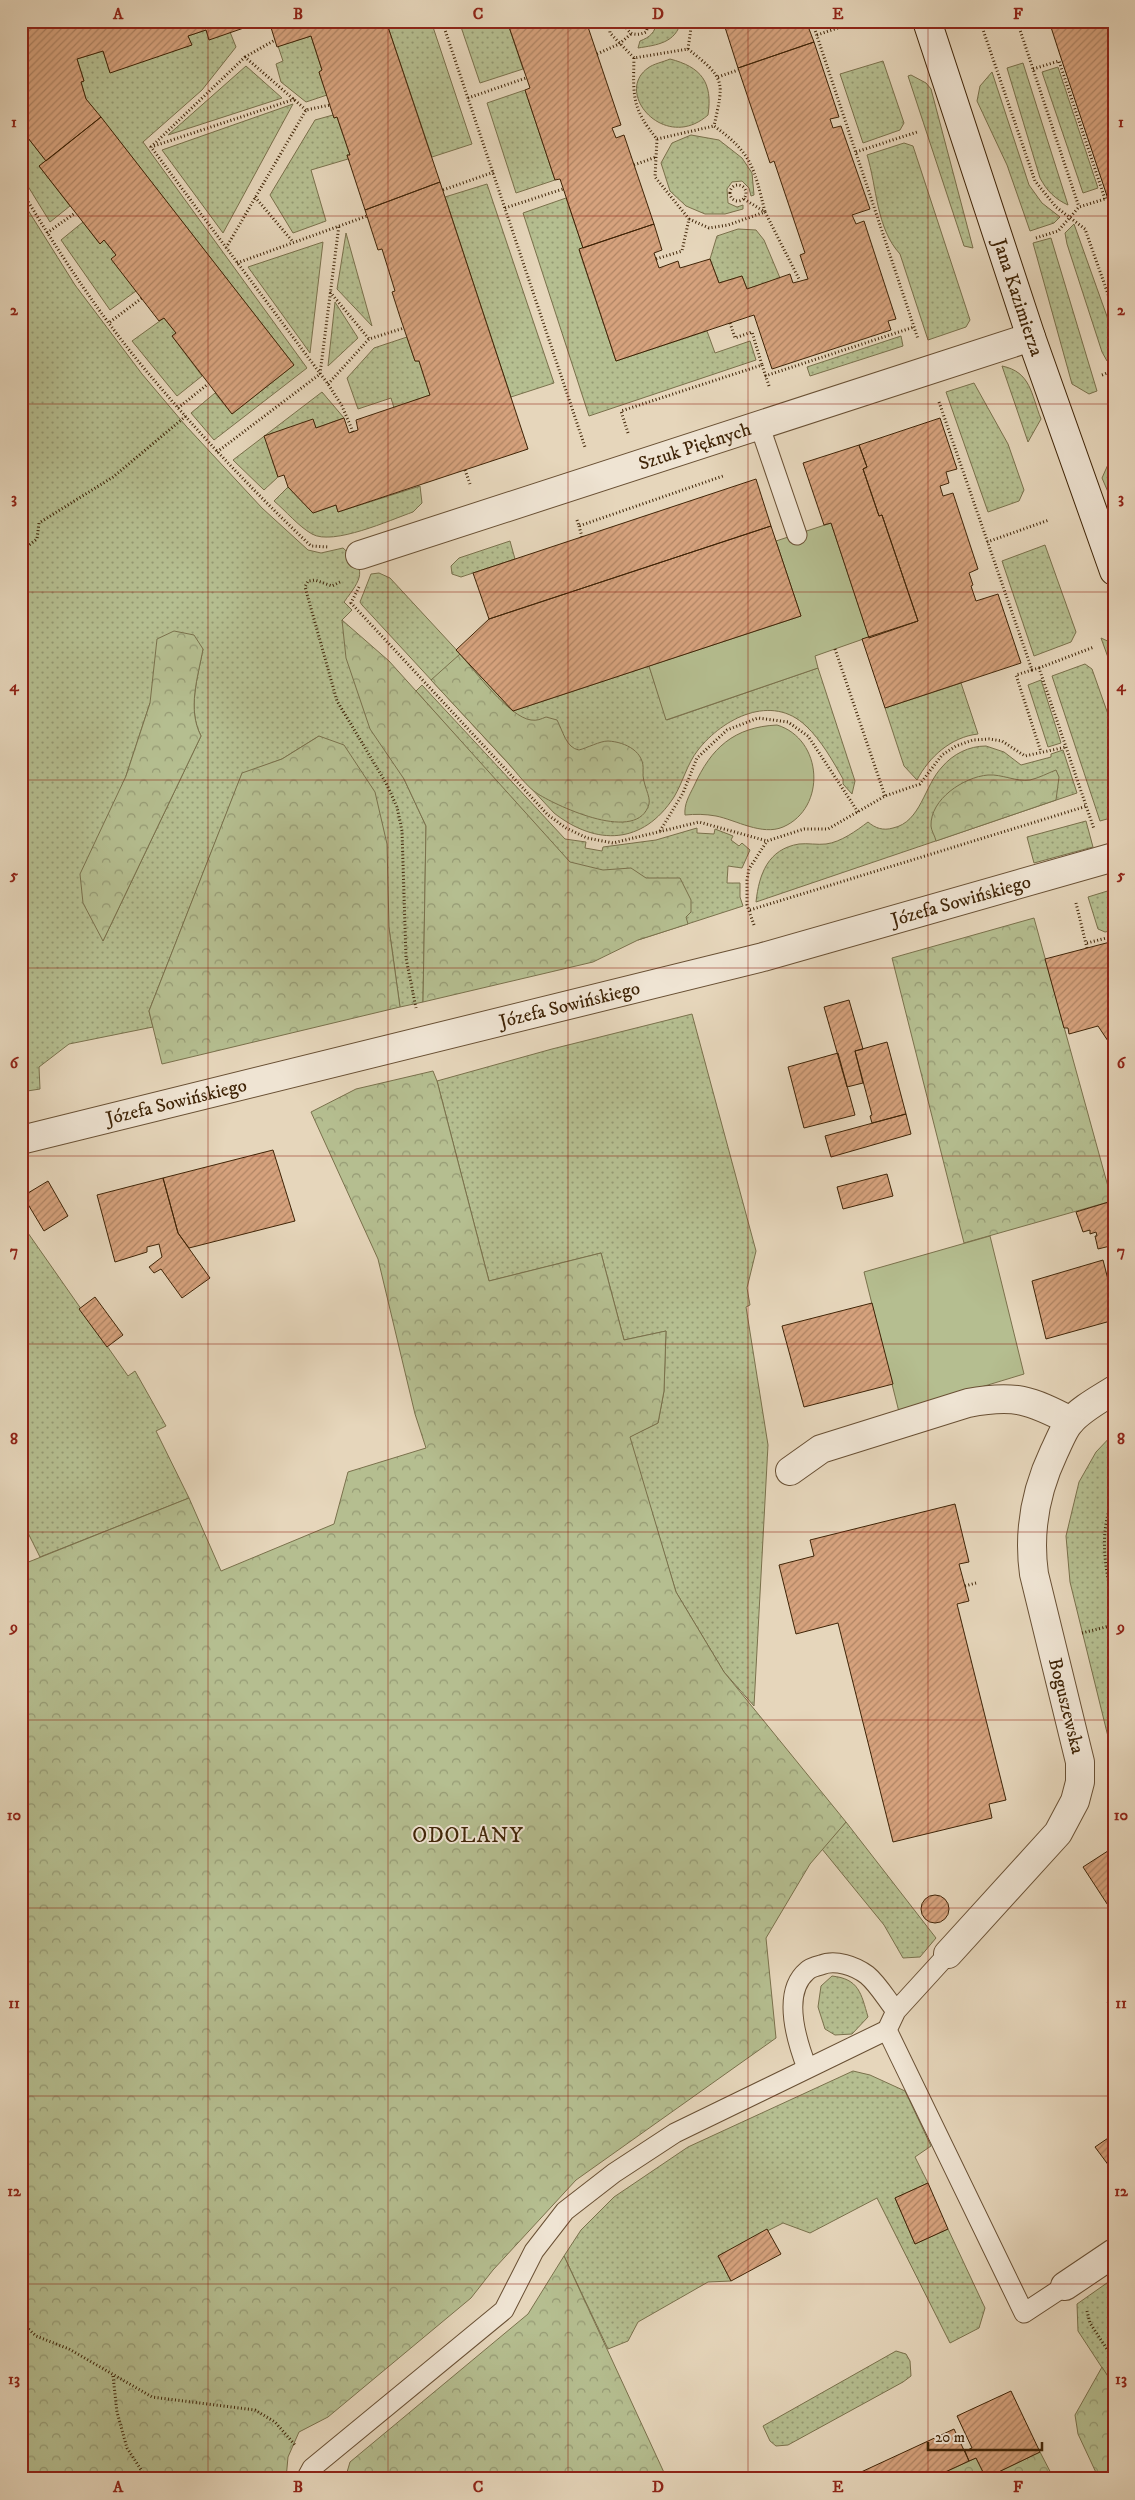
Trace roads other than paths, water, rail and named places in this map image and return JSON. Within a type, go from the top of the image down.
[{"type":"street","name":"Jana Kazimierza","points":[[927,21],[1031,337],[1114,571]]},
{"type":"street","name":"Sztuk Pięknych","points":[[360,555],[1031,337]]},
{"type":"street","name":"Józefa Sowińskiego","points":[[21,1140],[763,957],[1114,857]]},
{"type":"street","name":"Boguszewska","points":[[948,1954],[1058,1833],[1068,1818],[1080,1782],[1080,1762],[1034,1574],[1031,1552],[1032,1524],[1037,1493],[1047,1466],[1071,1421],[1114,1390]]},
{"type":"street","points":[[790,1471],[821,1448],[989,1398],[1024,1399],[1071,1421]]},
{"type":"street","points":[[1071,2282],[1114,2253]]},
{"type":"lane","points":[[759,424],[797,534]]},
{"type":"lane","points":[[309,2473],[504,2310],[534,2251],[565,2211],[614,2173],[675,2133],[887,2030],[896,2011],[948,1954]]},
{"type":"lane","points":[[807,2068],[796,2037],[793,2012],[796,1988],[807,1970],[827,1962],[849,1965],[867,1975],[896,2011]]},
{"type":"lane","points":[[887,2030],[1024,2313],[1071,2282]]},
{"type":"district","name":"ODOLANY","points":[[468,1836]]}]
